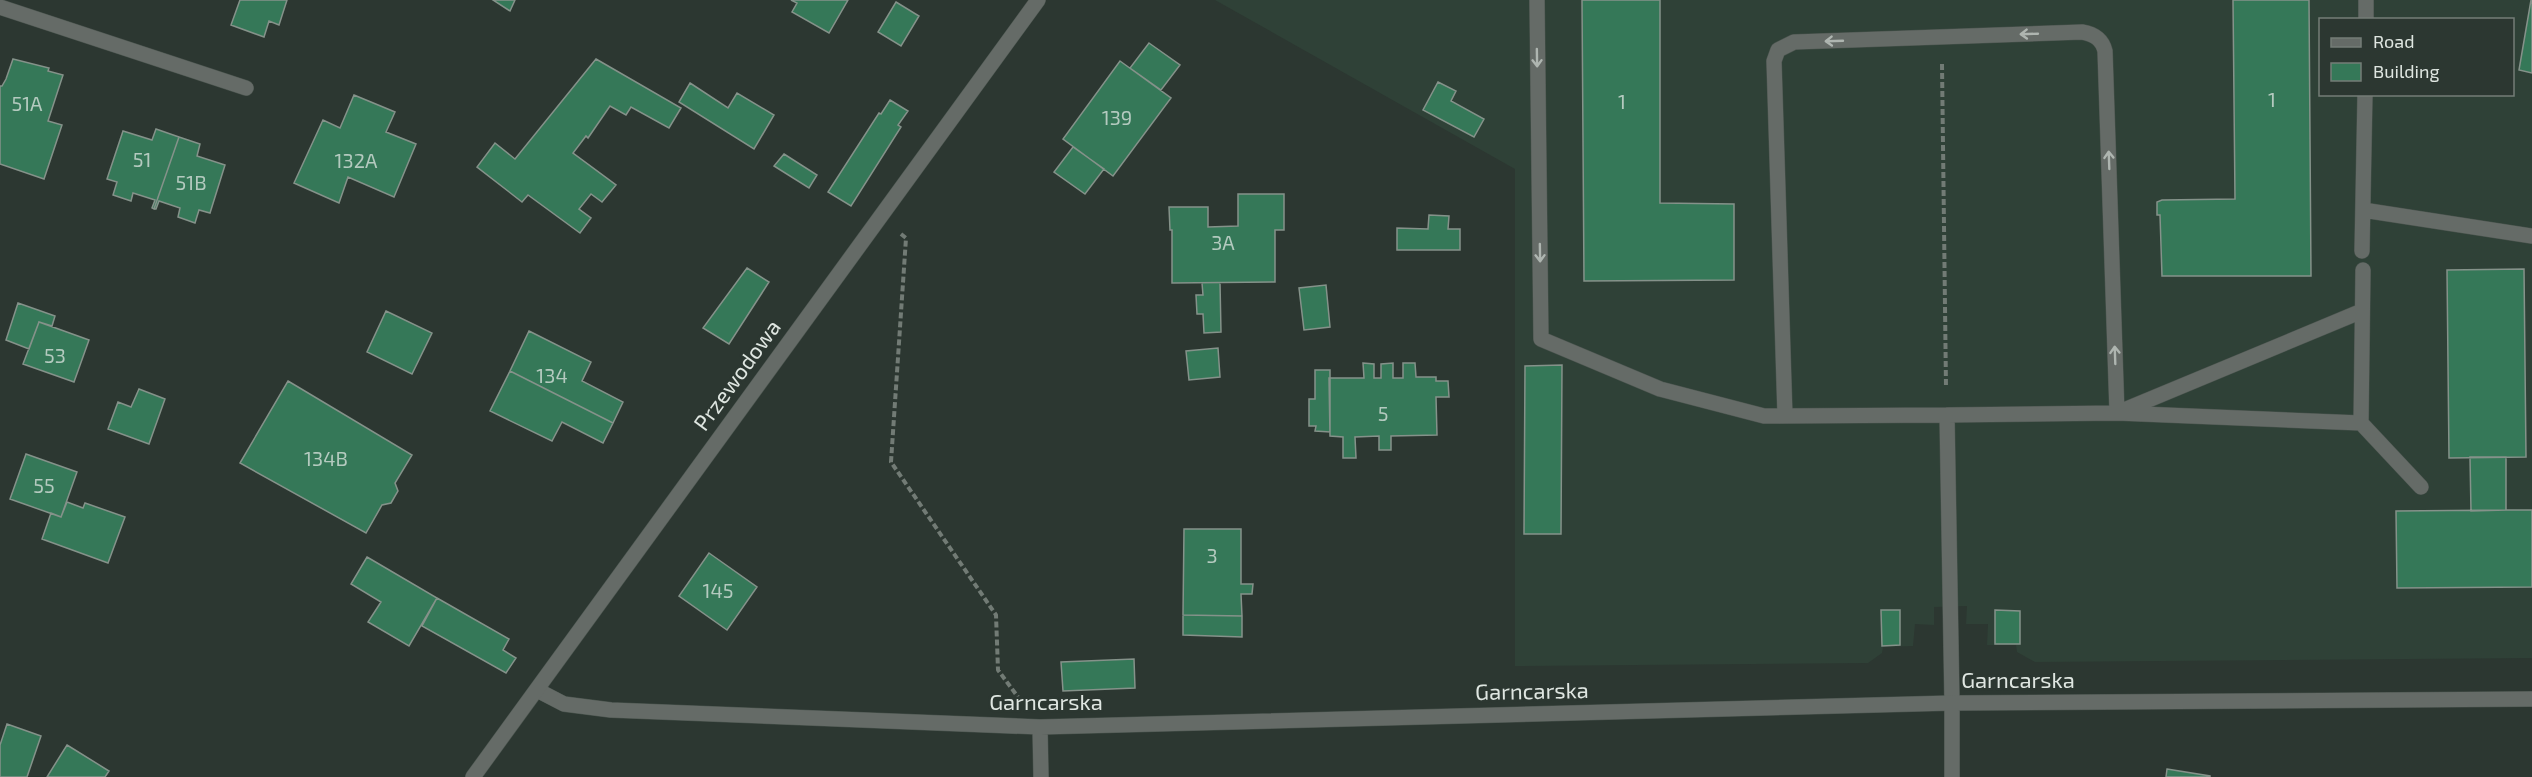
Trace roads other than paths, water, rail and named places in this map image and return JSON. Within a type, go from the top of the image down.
[{"type":"street","name":"Przewodowa","points":[[473,777],[1038,0]]},
{"type":"street","points":[[1537,0],[1541,339],[1660,389],[1764,416],[2117,413],[2361,423],[2421,486]]},
{"type":"street","points":[[2366,0],[2366,18]]},
{"type":"street","points":[[0,7],[246,88]]},
{"type":"street","points":[[1785,416],[1775,55],[1783,46],[1794,42],[2082,32],[2095,35],[2103,44],[2117,413]]},
{"type":"street","points":[[2362,251],[2365,96]]},
{"type":"street","points":[[2363,210],[2532,236]]},
{"type":"street","points":[[2361,423],[2363,270]]},
{"type":"street","points":[[2117,413],[2362,311]]},
{"type":"street","points":[[1947,415],[1952,777]]},
{"type":"street","name":"Garncarska","points":[[537,690],[564,704],[611,710],[1040,727],[1952,703],[2532,699]]},
{"type":"street","points":[[1040,727],[1041,777]]}]
